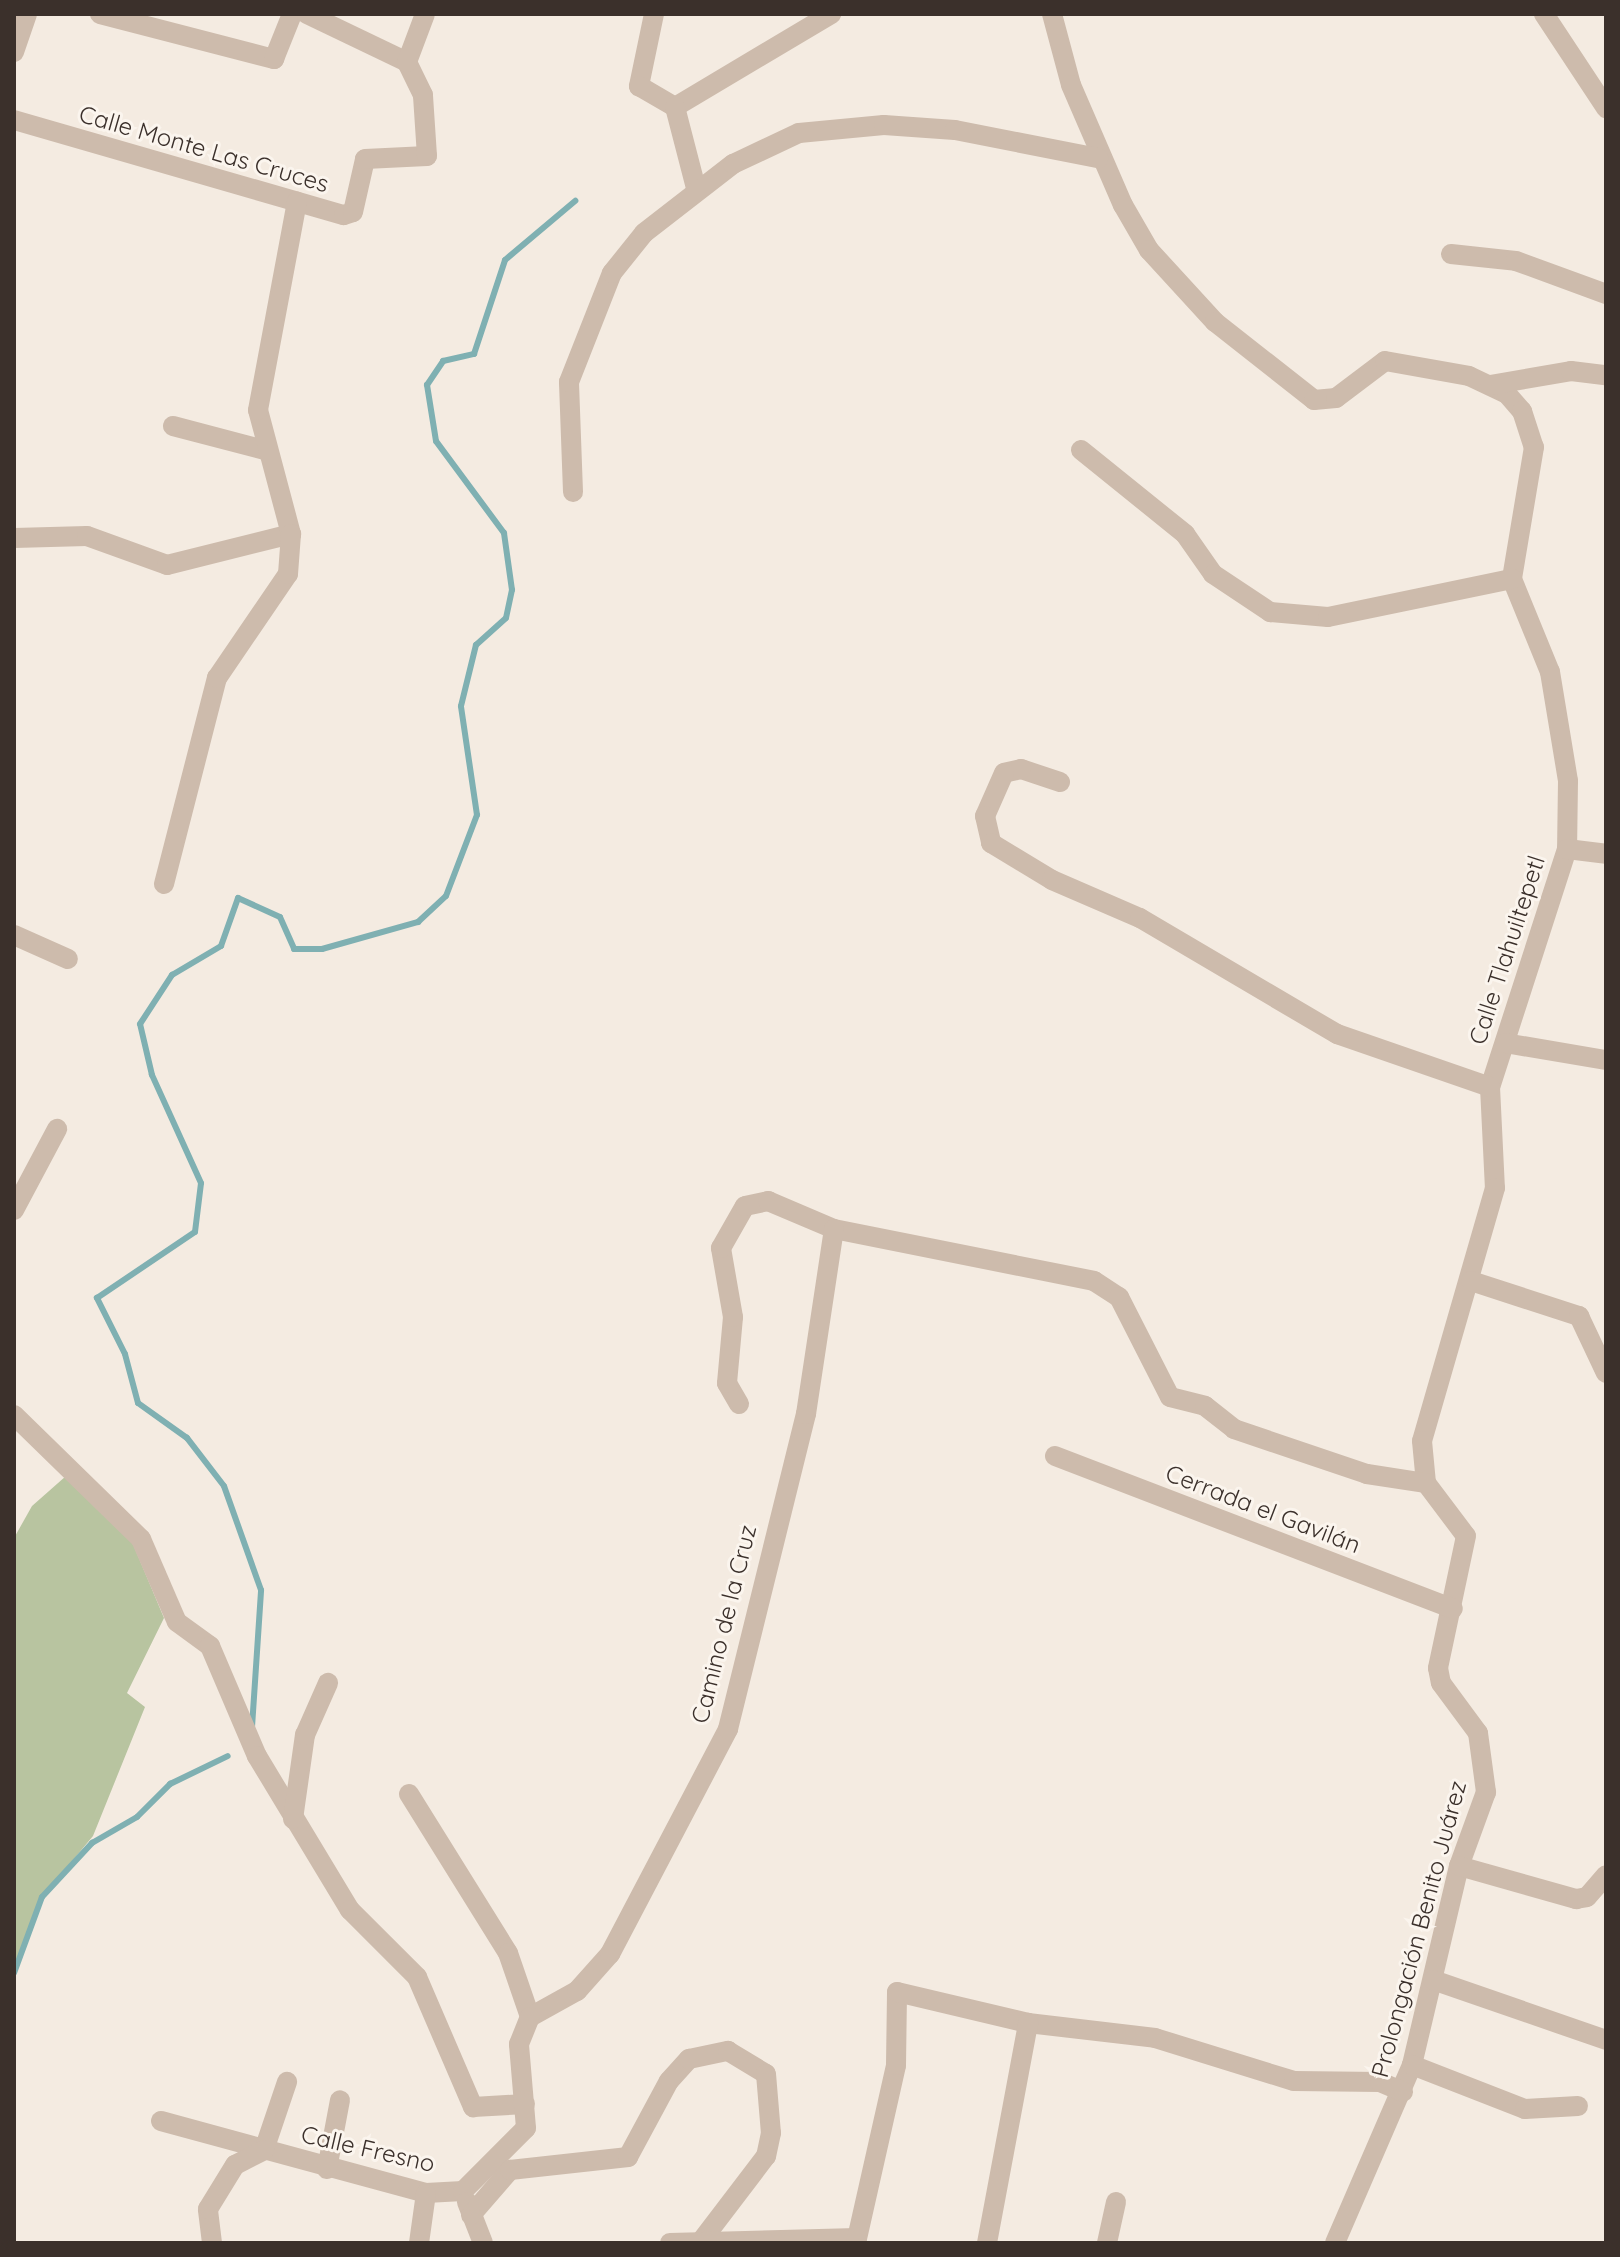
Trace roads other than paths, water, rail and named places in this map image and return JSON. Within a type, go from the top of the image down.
[{"type":"street","points":[[100,14],[274,59],[292,14]]},
{"type":"street","points":[[307,14],[407,62],[425,14]]},
{"type":"street","points":[[654,14],[639,86],[675,107],[696,188]]},
{"type":"street","points":[[675,107],[831,14]]},
{"type":"street","points":[[1052,14],[1098,158],[1149,250],[1215,322],[1291,386],[1314,400],[1336,398],[1375,366],[1408,360],[1490,385],[1522,411],[1534,447],[1512,579],[1328,617],[1270,612],[1213,574],[1185,534],[1081,450]]},
{"type":"street","points":[[1544,14],[1606,108]]},
{"type":"street","points":[[14,52],[24,22]]},
{"type":"street","name":"Calle Monte Las Cruces","points":[[14,120],[344,215],[353,212],[365,159],[427,156],[423,95],[407,62]]},
{"type":"street","points":[[573,492],[566,414],[588,325],[626,253],[696,188],[767,145],[841,127],[955,130],[1098,158]]},
{"type":"street","points":[[164,884],[217,678],[288,574],[291,534],[268,451],[260,379],[297,202]]},
{"type":"street","points":[[1451,254],[1516,261],[1606,294]]},
{"type":"street","points":[[1490,385],[1571,371],[1606,375]]},
{"type":"street","points":[[173,426],[268,451]]},
{"type":"street","points":[[14,538],[87,536],[167,565],[291,534]]},
{"type":"street","name":"Calle Tlahuiltepetl","points":[[1426,1483],[1429,1400],[1471,1281],[1495,1188],[1490,1087],[1567,849],[1559,718],[1550,672],[1512,579]]},
{"type":"street","points":[[1060,782],[1021,769],[1004,773],[985,816],[991,843],[1052,880],[1140,918],[1337,1034],[1490,1087]]},
{"type":"street","points":[[1567,849],[1606,854]]},
{"type":"street","points":[[14,935],[68,959]]},
{"type":"street","points":[[1505,1043],[1606,1060]]},
{"type":"street","points":[[14,1210],[57,1129]]},
{"type":"street","points":[[739,1404],[727,1383],[733,1317],[721,1248],[745,1206],[756,1201],[834,1229],[1094,1281],[1119,1297],[1170,1397],[1205,1406],[1234,1429],[1367,1474],[1426,1483]]},
{"type":"street","name":"Camino de la Cruz","points":[[530,2017],[577,1991],[610,1954],[728,1729],[806,1414],[834,1229]]},
{"type":"street","points":[[1471,1281],[1579,1316],[1606,1373]]},
{"type":"street","points":[[14,1415],[141,1539],[177,1622],[210,1646],[293,1819],[350,1910],[417,1977],[473,2107],[525,2104]]},
{"type":"street","name":"Cerrada el Gavilán","points":[[1055,1456],[1453,1609]]},
{"type":"street","name":"Prolongación Benito Juárez","points":[[1335,2243],[1403,2092],[1412,2065],[1459,1866],[1481,1810],[1488,1766],[1478,1733],[1441,1683],[1466,1536],[1426,1483]]},
{"type":"street","points":[[293,1819],[305,1735],[328,1683]]},
{"type":"street","points":[[409,1794],[508,1953],[530,2017]]},
{"type":"street","points":[[1459,1866],[1576,1899],[1587,1897],[1606,1875]]},
{"type":"street","points":[[1433,1980],[1606,2040]]},
{"type":"street","points":[[670,2243],[702,2240],[857,2241],[896,2065],[897,1992],[1028,2023],[1155,2038],[1294,2081],[1380,2082],[1403,2092]]},
{"type":"street","name":"Calle Fresno","points":[[161,2121],[327,2169],[426,2193],[463,2191],[526,2128],[519,2044],[530,2017]]},
{"type":"street","points":[[987,2243],[1028,2023]]},
{"type":"street","points":[[471,2215],[510,2170],[628,2157],[669,2081],[689,2059],[728,2051],[766,2074],[771,2133],[766,2156],[702,2240]]},
{"type":"street","points":[[1412,2065],[1525,2109],[1578,2106]]},
{"type":"street","points":[[212,2243],[208,2209],[235,2165],[264,2150],[287,2082]]},
{"type":"street","points":[[327,2169],[340,2100]]},
{"type":"street","points":[[463,2191],[483,2243]]},
{"type":"street","points":[[419,2243],[426,2193]]},
{"type":"street","points":[[1107,2243],[1116,2202]]},
{"type":"waterway","points":[[252,1727],[261,1590],[224,1486],[187,1438],[138,1403],[125,1354],[97,1298],[195,1232],[201,1183],[152,1075],[140,1024],[172,975],[221,946],[238,898],[280,917],[294,949],[322,949],[418,922],[446,896],[477,815],[461,706],[476,645],[506,618],[512,590],[504,533],[436,441],[427,385],[443,361],[474,354],[505,260],[575,201]]},
{"type":"waterway","points":[[14,1973],[42,1897],[92,1843],[137,1817],[170,1784],[228,1756]]}]
